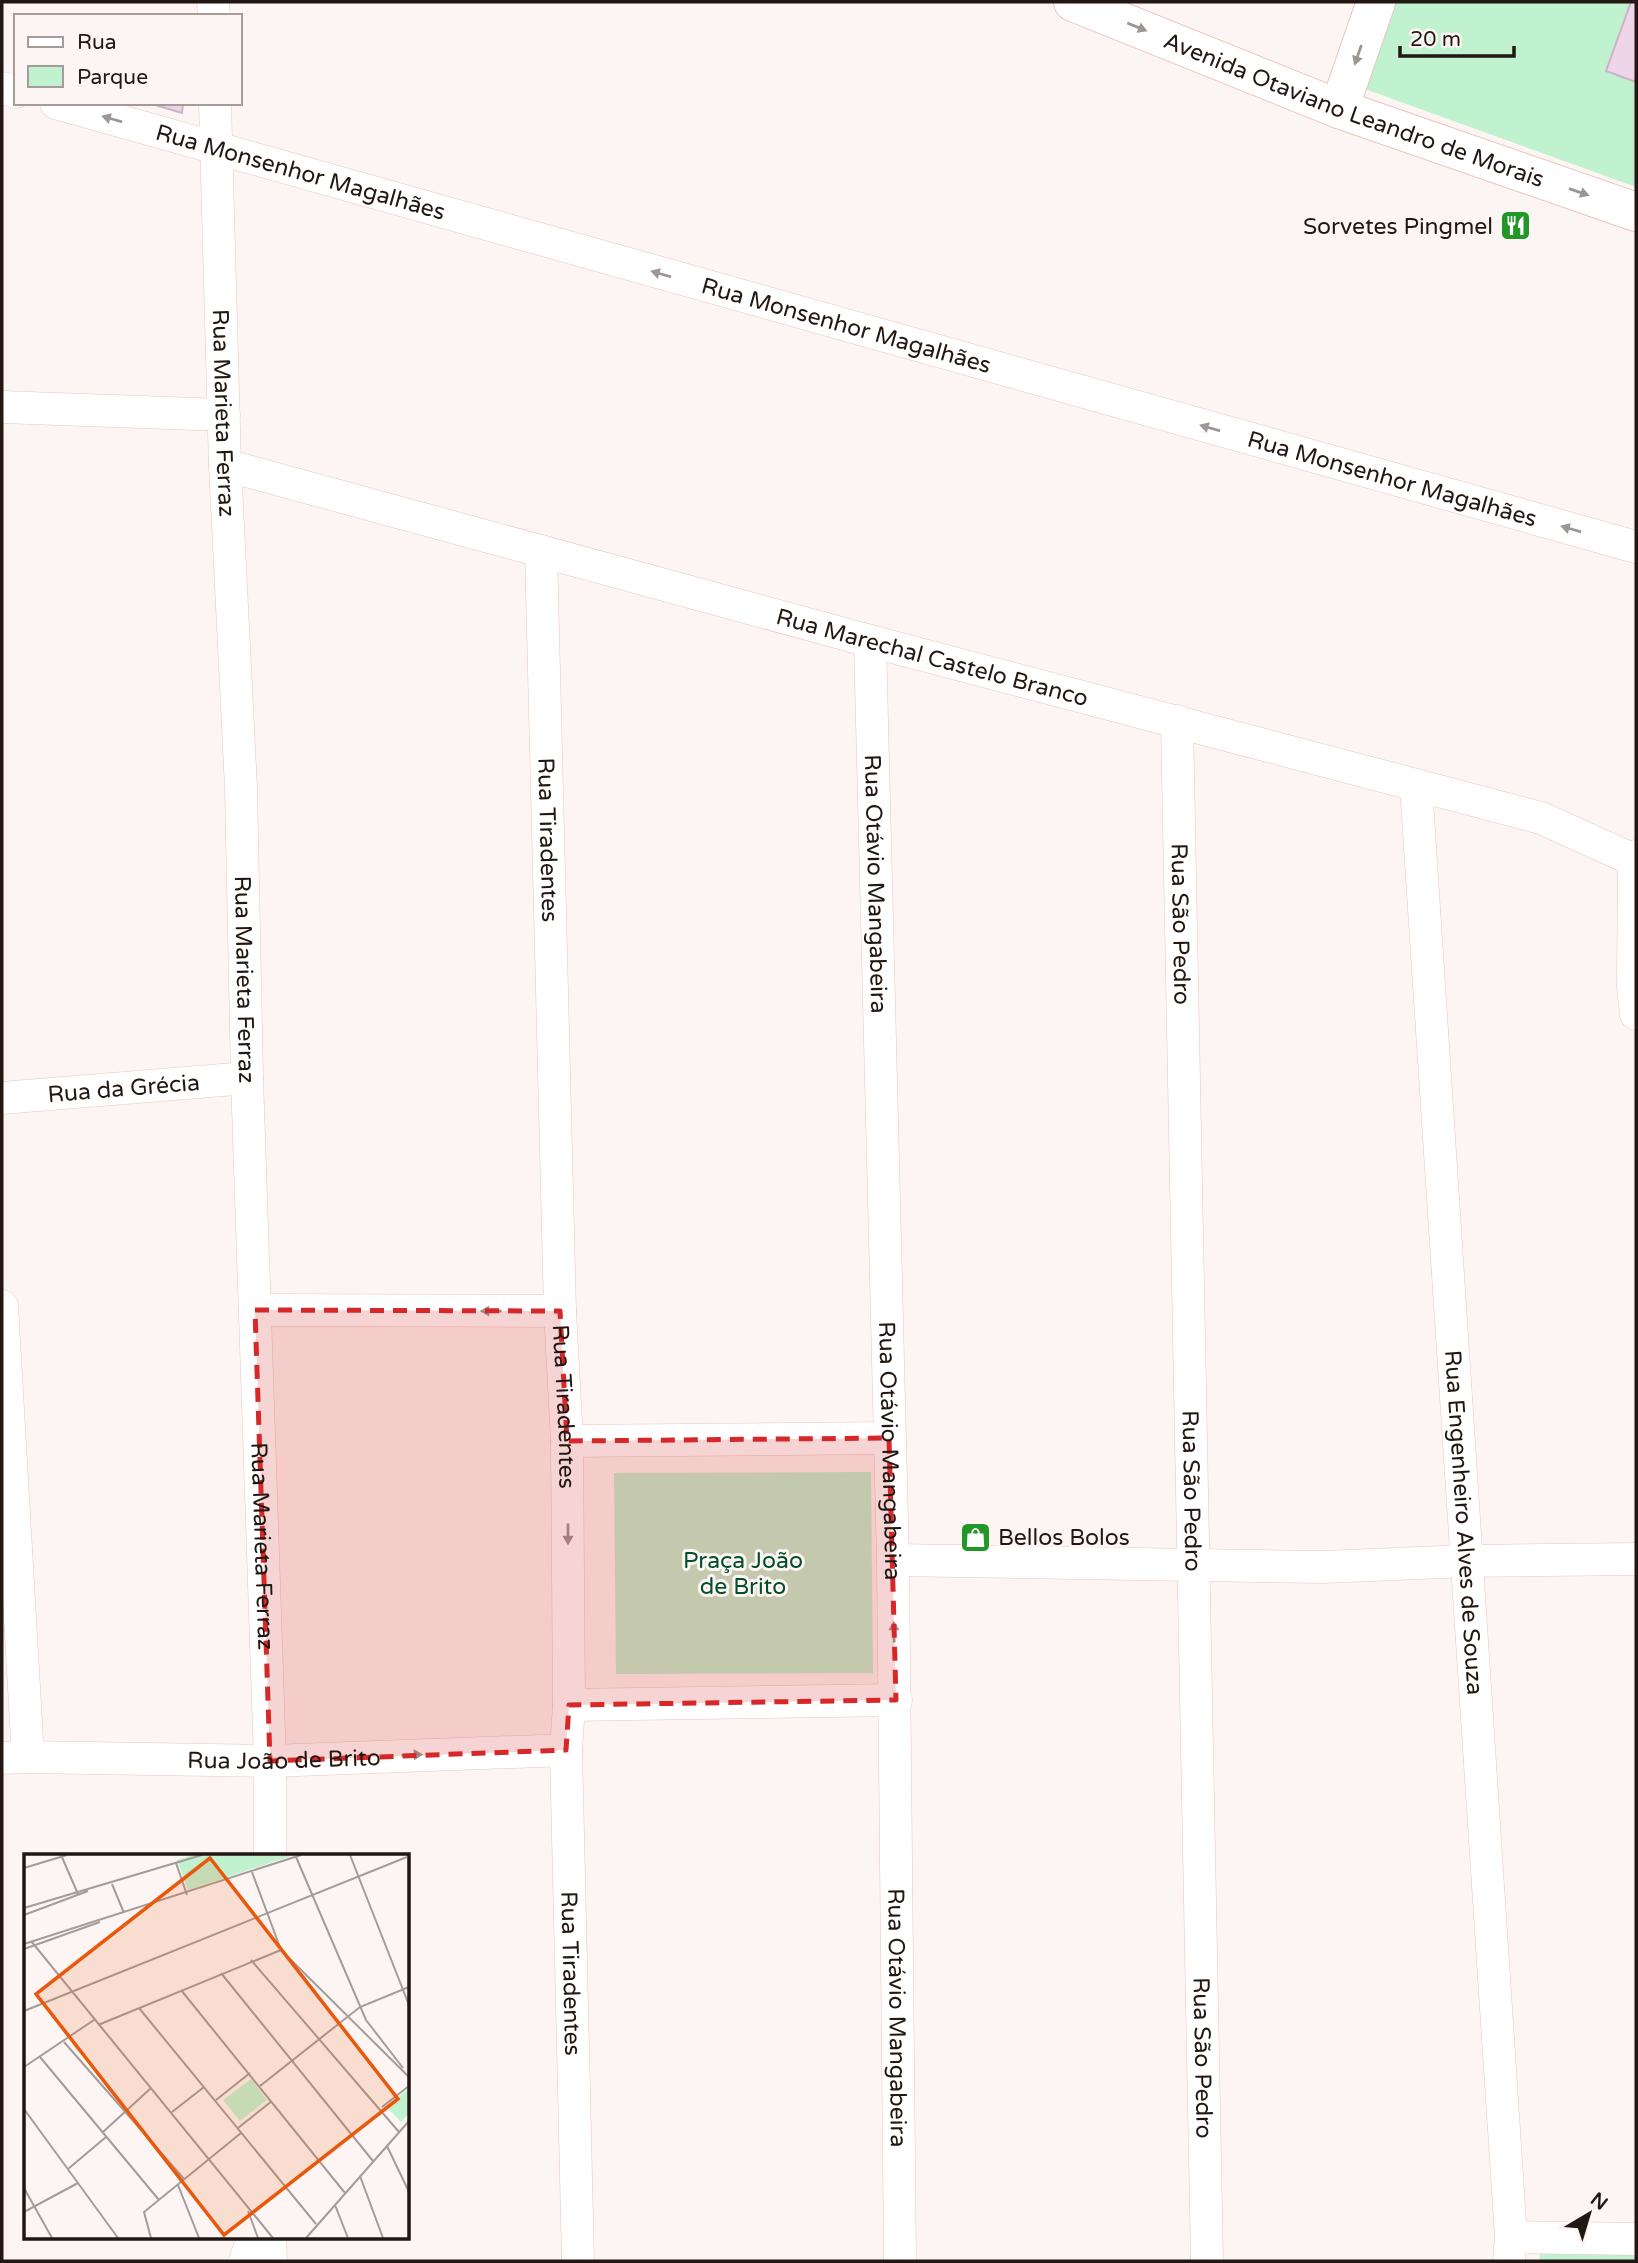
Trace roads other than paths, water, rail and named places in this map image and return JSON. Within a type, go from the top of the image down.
[{"type":"street","name":"Avenida Otaviano Leandro de Morais","points":[[1073,2],[1339,109],[1636,212]]},
{"type":"street","points":[[1339,109],[1376,2]]},
{"type":"street","name":"Rua Monsenhor Magalhães","points":[[63,105],[1636,547]]},
{"type":"street","name":"Rua Marieta Ferraz","points":[[215,105],[225,465],[241,788],[247,1078],[270,1760],[270,1854]]},
{"type":"street","points":[[2,407],[224,415]]},
{"type":"street","name":"Rua Marechal Castelo Branco","points":[[225,465],[870,641],[1541,818],[1635,858]]},
{"type":"street","name":"Rua Tiradentes","points":[[541,551],[560,1311],[567,1441],[569,1705],[566,1750],[578,2261]]},
{"type":"street","name":"Rua Otávio Mangabeira","points":[[870,641],[893,1560],[900,2261]]},
{"type":"street","name":"Rua São Pedro","points":[[1177,721],[1208,2261]]},
{"type":"street","name":"Rua Engenheiro Alves de Souza","points":[[1416,786],[1510,2249]]},
{"type":"street","points":[[1635,858],[1633,986],[1636,1014]]},
{"type":"street","name":"Rua da Grécia","points":[[2,1098],[247,1078]]},
{"type":"street","points":[[2,1306],[15,1757]]},
{"type":"street","points":[[255,1310],[560,1311]]},
{"type":"street","points":[[567,1441],[889,1438]]},
{"type":"street","points":[[893,1560],[1323,1567],[1467,1561],[1636,1559]]},
{"type":"street","points":[[569,1705],[895,1700]]},
{"type":"street","name":"Rua João de Brito","points":[[15,1757],[270,1760],[566,1750]]},
{"type":"street","points":[[245,2261],[253,2238]]},
{"type":"street","points":[[270,2238],[271,2261]]},
{"type":"street","points":[[1510,2249],[1636,2239]]},
{"type":"place","name":"Sorvetes Pingmel","points":[[1516,226]]},
{"type":"place","name":"Bellos Bolos","points":[[975,1537]]},
{"type":"park label","name":"Praça João de Brito","points":[[743,1573]]}]
